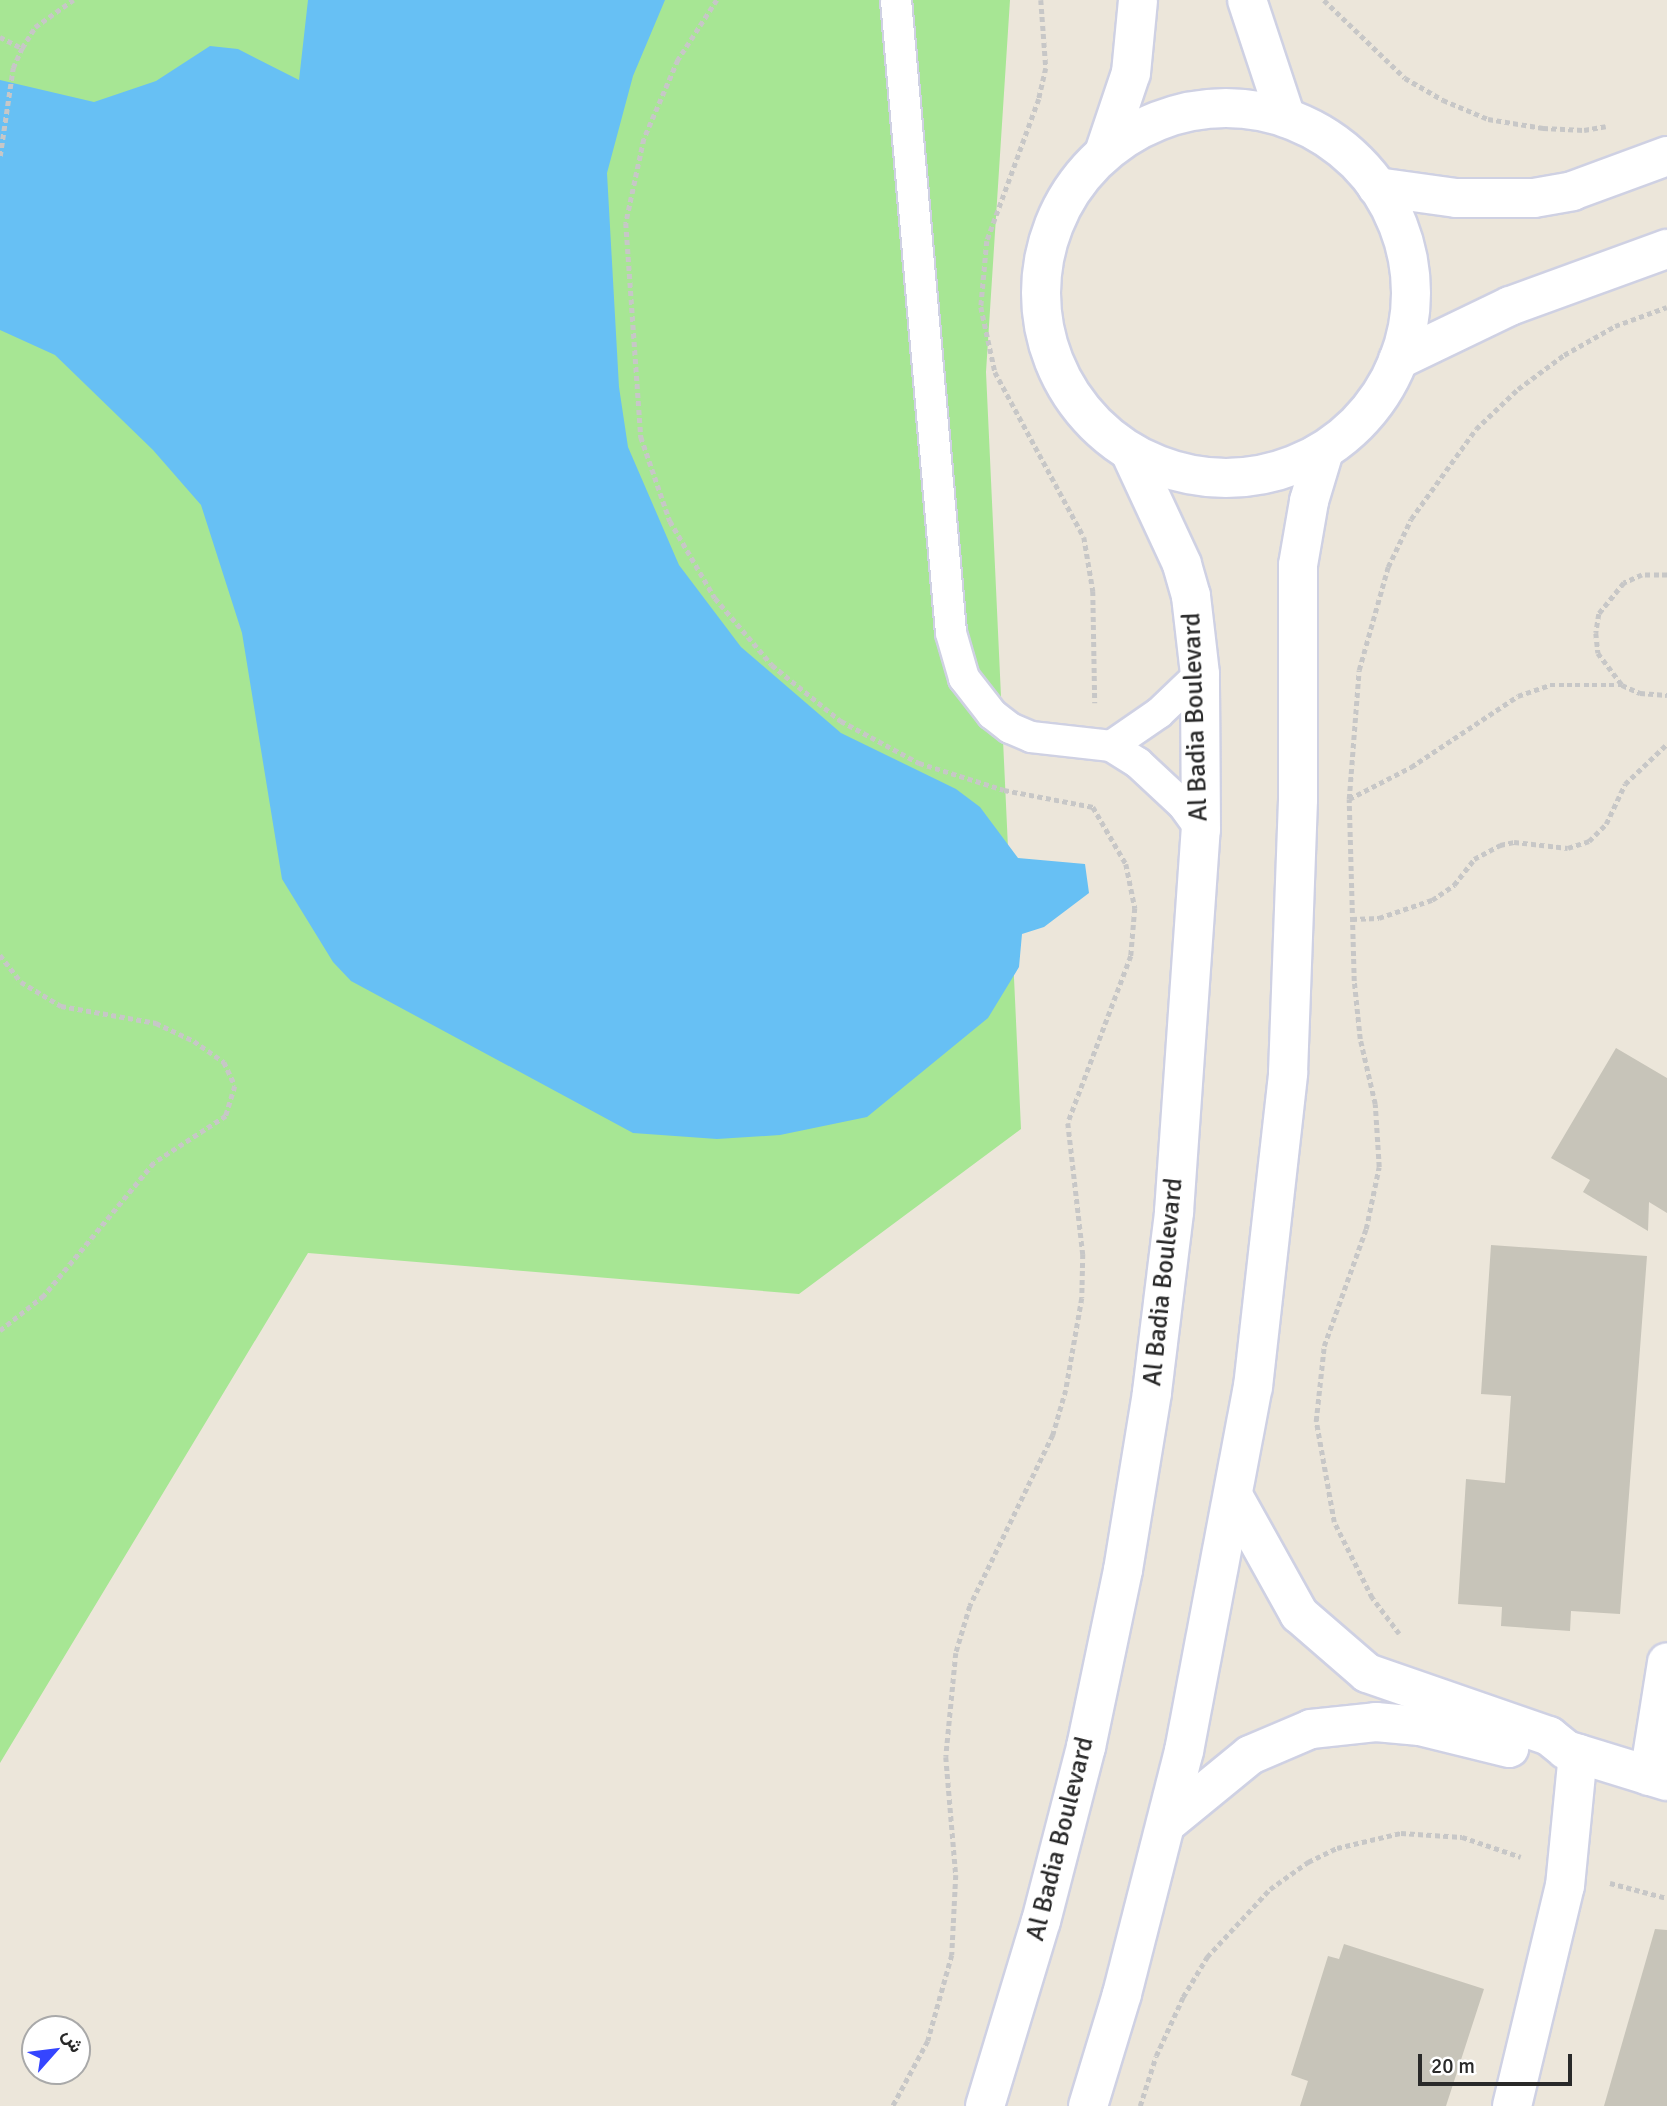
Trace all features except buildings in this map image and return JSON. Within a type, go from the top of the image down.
[{"type":"street","points":[[1104,153],[1131,72],[1138,0]]},
{"type":"street","points":[[1247,0],[1286,118]]},
{"type":"street","points":[[1248,109],[1286,118],[1331,142],[1377,187],[1406,253],[1411,289],[1409,326],[1398,360],[1380,396],[1356,426],[1324,451],[1274,472],[1207,479],[1168,470],[1130,453],[1100,429],[1074,400],[1055,366],[1043,315],[1045,251],[1057,215],[1077,181],[1104,153],[1136,131],[1184,113],[1248,109]]},
{"type":"street","points":[[1377,187],[1456,198],[1534,198],[1572,191],[1667,156]]},
{"type":"street","points":[[1398,360],[1521,302],[1667,249]]},
{"type":"street","points":[[1088,2106],[1167,1823],[1207,1648],[1235,1499],[1273,1230],[1288,1073],[1298,799],[1298,565],[1308,501],[1324,451]]},
{"type":"street","name":"Al Badia Boulevard","points":[[985,2106],[1048,1895],[1123,1570],[1152,1392],[1174,1212],[1200,830],[1200,674],[1191,596],[1182,564],[1130,453]]},
{"type":"street","points":[[1235,1499],[1282,1588],[1300,1614],[1342,1656],[1400,1688],[1539,1732],[1572,1752],[1658,1779],[1667,1662]]},
{"type":"street","points":[[1167,1823],[1250,1755],[1311,1729],[1376,1722],[1420,1726],[1535,1755],[1572,1752]]},
{"type":"street","points":[[1512,2106],[1567,1872],[1572,1752]]},
{"type":"lane","points":[[896,0],[956,656],[976,697],[1010,728],[1031,737],[1111,746],[1161,783],[1200,830]]},
{"type":"lane","points":[[1111,746],[1159,713],[1200,674]]},
{"type":"path","points":[[0,156],[13,68],[22,48],[35,27],[73,0]]},
{"type":"path","points":[[717,0],[678,61],[644,139],[626,223],[641,437],[670,521],[715,598],[772,665],[841,721],[919,763],[1004,790],[1093,807],[1126,863],[1135,908],[1131,956],[1068,1122],[1083,1254],[1082,1298],[1066,1390],[1053,1435],[990,1561],[956,1653],[946,1757],[956,1875],[952,1955],[928,2041],[893,2106]]},
{"type":"path","points":[[1041,0],[1046,68],[1040,99],[987,241],[981,307],[995,372],[1084,537],[1093,591],[1095,718]]},
{"type":"path","points":[[1324,0],[1405,78],[1488,119],[1584,130],[1619,123]]},
{"type":"path","points":[[0,37],[22,48]]},
{"type":"path","points":[[1405,1640],[1372,1598],[1334,1522],[1316,1422],[1324,1346],[1366,1229],[1379,1167],[1375,1104],[1356,1010],[1352,919],[1349,799],[1359,670],[1371,618],[1405,531],[1440,474],[1476,429],[1518,389],[1564,355],[1615,326],[1667,307]]},
{"type":"path","points":[[1622,685],[1598,653],[1599,614],[1624,583],[1642,575],[1667,575]]},
{"type":"path","points":[[1349,799],[1422,760],[1518,696],[1550,685],[1622,685],[1640,693],[1667,695],[1667,703]]},
{"type":"path","points":[[1352,919],[1388,916],[1432,900],[1454,885],[1475,859],[1500,845],[1568,848],[1589,841],[1606,824],[1625,784],[1667,744]]},
{"type":"path","points":[[0,955],[21,982],[61,1006],[156,1023],[194,1041],[224,1062],[235,1086],[234,1102],[226,1116],[154,1163],[44,1296],[0,1331]]},
{"type":"path","points":[[1140,2106],[1156,2056],[1182,1997],[1207,1957],[1261,1897],[1308,1862],[1368,1838],[1434,1833],[1462,1838],[1567,1872],[1667,1898]]},
{"type":"green space","points":[[0,0],[1010,0],[986,372],[1021,1129],[799,1294],[308,1253],[0,1763]]},
{"type":"water","points":[[308,0],[665,0],[633,76],[607,173],[619,387],[628,447],[679,565],[741,647],[841,733],[956,789],[980,807],[1018,858],[1085,864],[1089,893],[1044,927],[1022,934],[1019,967],[988,1018],[867,1117],[780,1135],[717,1139],[633,1133],[351,981],[333,962],[282,879],[242,633],[201,505],[153,450],[55,355],[0,330],[0,80],[94,102],[156,81],[210,46],[238,49],[299,80]]}]
